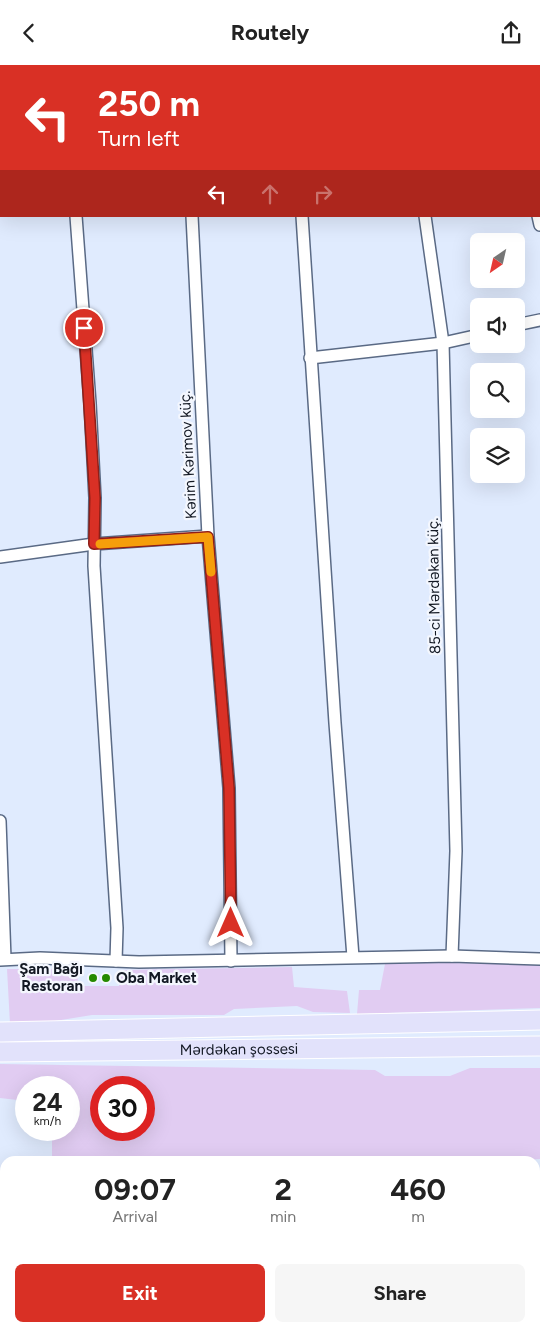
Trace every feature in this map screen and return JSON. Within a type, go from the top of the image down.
[{"type":"main road","name":"Mərdəkan şossesi","points":[[0,1032],[540,1020]]},
{"type":"main road","name":"Mərdəkan şossesi","points":[[0,1052],[540,1047]]},
{"type":"street","points":[[76,217],[94,469],[94,544],[117,927],[116,961]]},
{"type":"street","name":"Kərim Kərimov küç.","points":[[192,217],[208,537],[229,788],[231,961]]},
{"type":"street","points":[[302,217],[335,723],[353,957]]},
{"type":"street","name":"85-ci Mərdəkan küç.","points":[[425,217],[443,343],[456,851],[452,956]]},
{"type":"street","points":[[525,323],[540,320]]},
{"type":"street","points":[[310,358],[443,343],[470,337]]},
{"type":"street","points":[[0,557],[94,544],[208,537]]},
{"type":"street","points":[[0,821],[3,960],[40,957],[116,961],[231,961],[452,956],[540,959]]},
{"type":"shaded area","points":[[385,964],[540,965],[540,1008],[357,1014],[359,990],[380,990]]},
{"type":"shaded area","points":[[292,967],[294,987],[347,991],[350,1013],[313,1012],[297,1006],[234,1009],[224,1015],[92,1015],[55,1021],[10,1024],[7,969],[77,969],[78,986],[119,986],[120,970]]},
{"type":"shaded area","points":[[0,1064],[375,1070],[385,1076],[450,1076],[470,1068],[540,1068],[540,1156],[52,1156],[52,1141],[80,1141],[80,1076],[15,1076],[15,1100],[0,1098]]},
{"type":"slow traffic","points":[[100,544],[208,537],[211,572]]},
{"type":"place","name":"Şam Bağı Restoran","points":[[93,978]]},
{"type":"place","name":"Oba Market","points":[[106,978]]},
{"type":"route","points":[[84,328],[95,498],[94,544],[208,537],[229,788],[231,923]]}]
